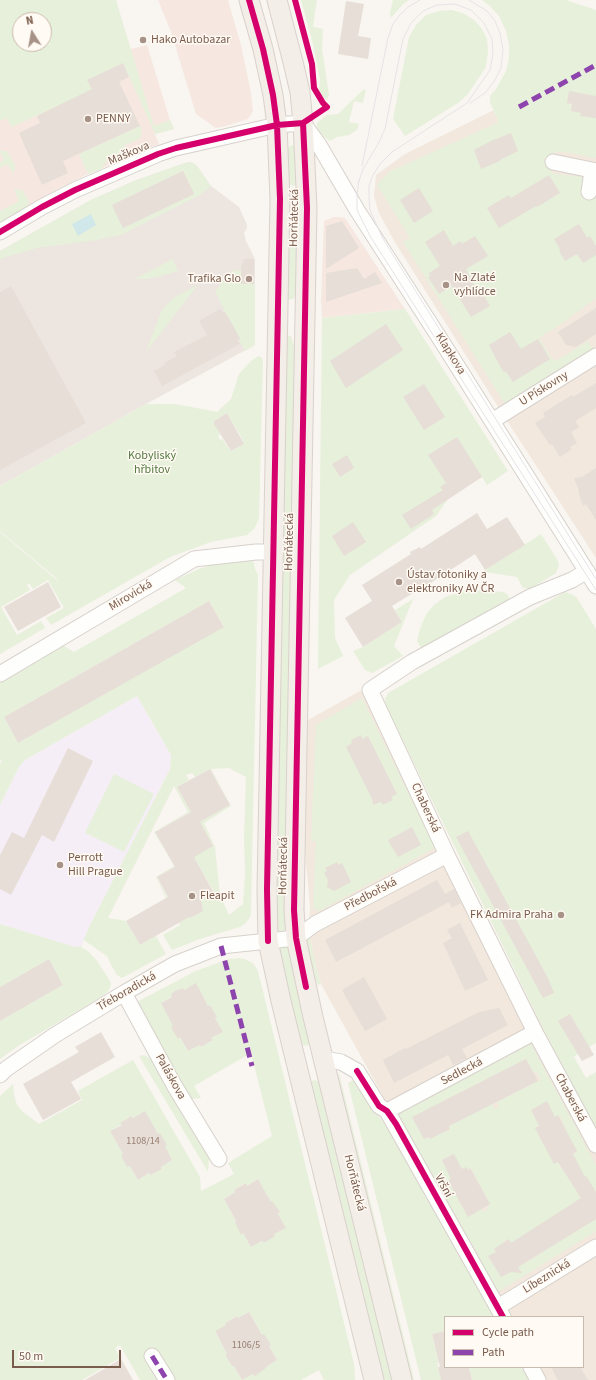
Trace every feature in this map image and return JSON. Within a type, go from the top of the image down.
[{"type":"main road","name":"Horňátecká","points":[[249,0],[263,49],[273,95],[277,125],[280,199],[266,890],[268,941],[281,1001],[374,1380]]},
{"type":"main road","name":"Horňátecká","points":[[276,0],[300,92],[307,208],[294,910],[296,938],[306,987],[402,1380]]},
{"type":"main road","name":"Vršní","points":[[297,1065],[324,1058]]},
{"type":"street","points":[[277,125],[303,123]]},
{"type":"street","name":"Klapkova","points":[[303,123],[319,145],[357,210],[596,584]]},
{"type":"street","name":"Maškova","points":[[0,232],[42,207],[75,190],[158,154],[190,144],[277,125]]},
{"type":"street","points":[[553,162],[594,171],[589,192]]},
{"type":"street","name":"U Pískovny","points":[[492,421],[596,356]]},
{"type":"street","name":"Mirovická","points":[[0,674],[194,559],[256,552],[273,552]]},
{"type":"street","name":"Chaberská","points":[[587,571],[572,580],[530,597],[502,612],[412,662],[370,690],[447,855],[535,1032],[596,1145]]},
{"type":"street","name":"Předbořská","points":[[296,938],[315,924],[447,855]]},
{"type":"street","name":"Třeboradická","points":[[0,1075],[6,1069],[55,1035],[175,964],[221,946],[296,938]]},
{"type":"street","name":"Paláskova","points":[[124,993],[177,1091],[219,1159]]},
{"type":"street","name":"Sedlecká","points":[[387,1111],[535,1032]]},
{"type":"street","name":"Vršní","points":[[324,1058],[341,1062],[357,1071],[380,1106],[387,1111],[501,1312]]},
{"type":"street","name":"Líbeznická","points":[[501,1312],[596,1247]]},
{"type":"street","points":[[152,1356],[167,1380]]},
{"type":"street","points":[[532,1368],[538,1380]]},
{"type":"shaded area","points":[[158,0],[228,0],[241,45],[251,93],[253,111],[248,119],[216,128],[196,114],[171,32]]},
{"type":"shaded area","points":[[147,45],[174,129],[155,134],[159,144],[88,174],[56,190],[0,222],[0,106],[131,49]]},
{"type":"shaded area","points":[[596,79],[596,558],[502,413],[396,244],[379,213],[374,196],[376,175],[405,154],[494,110],[499,122]]},
{"type":"shaded area","points":[[188,162],[197,166],[211,186],[239,207],[247,225],[244,233],[246,241],[255,259],[255,345],[0,486],[0,251],[91,200],[134,181]]},
{"type":"shaded area","points":[[334,217],[345,218],[405,309],[322,318],[321,302],[324,221]]},
{"type":"shaded area","points":[[360,691],[381,697],[452,852],[596,1130],[596,1380],[541,1380],[535,1368],[584,1368],[584,1316],[506,1316],[394,1112],[385,1100],[321,984],[309,933],[310,906],[304,842],[306,721]]},
{"type":"shaded area","name":"Perrott Hill Prague","points":[[137,696],[171,755],[170,769],[89,927],[81,946],[75,947],[0,924],[0,805],[19,767],[25,760]]},
{"type":"green space","points":[[0,0],[116,0],[154,126],[170,120],[174,129],[155,134],[123,63],[88,80],[92,90],[12,127],[6,118],[0,121]]},
{"type":"green space","points":[[301,0],[317,0],[313,27],[323,29],[322,49],[329,95],[327,100],[319,94],[320,80],[313,44]]},
{"type":"green space","points":[[393,0],[409,0],[403,4],[391,18],[390,13]]},
{"type":"green space","points":[[482,0],[566,0],[596,10],[596,158],[559,151],[544,159],[552,173],[596,179],[596,298],[539,338],[553,360],[556,361],[588,341],[593,349],[505,404],[403,242],[410,238],[377,185],[389,172],[499,122],[490,102],[490,96],[496,89],[506,71],[509,58],[509,45],[506,31],[499,16]]},
{"type":"green space","points":[[452,10],[465,14],[475,21],[482,29],[487,39],[488,51],[486,67],[468,94],[458,103],[405,136],[393,119],[409,37],[416,25],[426,15],[439,11]]},
{"type":"green space","points":[[366,89],[363,103],[354,101],[349,122],[359,124],[357,130],[349,135],[337,137],[330,141],[319,133],[317,130],[317,123],[327,115],[338,114],[363,90]]},
{"type":"green space","points":[[140,126],[142,131],[140,139],[125,145],[124,151],[111,155],[101,169],[88,174],[79,154]]},
{"type":"green space","points":[[292,145],[296,146],[298,183],[293,186],[289,184],[286,149]]},
{"type":"green space","points":[[1,150],[8,152],[15,165],[15,170],[13,173],[7,164],[0,168],[0,163],[4,160],[0,152]]},
{"type":"green space","points":[[188,162],[197,166],[211,186],[200,195],[121,235],[97,240],[37,248],[0,259],[0,251],[91,200],[134,181]],"holes":[[[183,171],[194,194],[123,228],[112,205]]]},
{"type":"green space","points":[[18,189],[23,191],[27,197],[29,203],[27,207],[0,222],[0,211],[19,201],[14,190]]},
{"type":"green space","points":[[292,246],[299,246],[297,291],[294,298],[290,300],[288,299],[285,264],[286,249]]},
{"type":"green space","points":[[173,259],[178,271],[158,277],[135,279]]},
{"type":"green space","points":[[241,270],[241,284],[255,284],[255,345],[245,351],[215,292],[227,275],[232,271]]},
{"type":"green space","points":[[198,285],[146,352],[161,312],[167,304],[173,298]]},
{"type":"green space","points":[[405,309],[508,471],[487,485],[482,477],[455,494],[448,499],[436,516],[350,575],[334,600],[335,638],[343,656],[318,669],[322,318]]},
{"type":"green space","points":[[284,336],[291,336],[296,352],[286,931],[284,933],[277,933],[275,931]]},
{"type":"green space","name":"Kobyliský hřbitov","points":[[259,356],[263,361],[259,519],[254,529],[247,535],[211,542],[170,557],[51,625],[46,618],[64,608],[48,580],[33,589],[29,583],[27,585],[30,590],[1,607],[17,635],[41,621],[45,628],[0,654],[0,532],[58,581],[0,531],[0,486],[146,404],[176,404],[217,412],[231,399],[239,374],[252,360]],"holes":[[[227,413],[244,444],[231,451],[222,439],[220,440],[218,436],[220,435],[214,421]]]},
{"type":"green space","points":[[541,534],[558,561],[559,565],[556,573],[530,589],[523,588],[517,577],[485,572],[485,570]]},
{"type":"green space","points":[[249,560],[254,562],[258,575],[250,917],[246,923],[240,927],[200,939],[172,950],[163,935],[180,925],[165,899],[126,921],[140,945],[156,936],[166,954],[122,978],[117,975],[108,957],[84,940],[81,947],[89,952],[97,961],[110,981],[111,984],[109,990],[103,996],[18,1046],[0,1059],[0,1021],[63,985],[49,959],[0,987],[0,924],[75,947],[81,946],[89,927],[170,769],[171,755],[137,696],[25,760],[19,767],[0,805],[0,764],[2,761],[0,760],[0,680],[61,644],[74,652],[186,588],[175,580],[199,569],[220,562]],"holes":[[[209,601],[224,626],[18,743],[4,717]],[[229,768],[246,777],[244,837],[245,874],[243,904],[229,915],[220,895],[215,847],[204,823],[231,806],[211,769]],[[210,769],[230,805],[200,822],[194,857],[214,892],[190,906],[202,907],[203,909],[190,918],[186,912],[170,902],[157,878],[175,867],[155,832],[191,812],[177,787],[189,780],[186,775],[192,773],[195,777]],[[174,786],[188,812],[154,832],[174,866],[156,877],[166,898],[126,921],[108,918]]]},
{"type":"green space","points":[[471,590],[504,592],[508,595],[510,600],[421,648],[417,641],[421,626],[427,613],[434,605],[445,597]]},
{"type":"green space","points":[[565,592],[577,598],[596,629],[596,1043],[589,1047],[570,1014],[578,1054],[574,1057],[586,1078],[596,1072],[596,1130],[540,1022],[385,704],[385,699],[388,693]]},
{"type":"green space","points":[[413,599],[394,646],[403,656],[372,673],[365,670],[353,651],[363,647],[402,622],[395,610]]},
{"type":"green space","points":[[362,698],[435,848],[319,911],[313,908],[316,841],[311,841],[316,725]]},
{"type":"green space","points":[[114,774],[154,794],[124,852],[85,833]]},
{"type":"green space","points":[[309,933],[321,984],[318,985],[312,972],[306,939]]},
{"type":"green space","points":[[286,945],[289,948],[310,1043],[307,1046],[302,1045],[299,1042],[279,946]]},
{"type":"green space","points":[[229,959],[244,959],[253,963],[258,971],[354,1364],[355,1380],[324,1380],[319,1370],[301,1380],[242,1380],[140,1380],[120,1345],[115,1348],[120,1358],[82,1380],[0,1380],[0,1096],[13,1084],[17,1105],[22,1111],[39,1124],[82,1100],[78,1091],[133,1060],[200,1177],[201,1191],[234,1174],[228,1163],[272,1136],[251,1053],[194,1086],[201,1098],[192,1099],[184,1092],[135,1003],[193,972]],"holes":[[[196,984],[208,1006],[211,1005],[209,1007],[215,1017],[217,1016],[215,1018],[223,1032],[211,1038],[212,1041],[201,1047],[200,1045],[188,1051],[161,1003],[183,990],[182,988],[184,990]],[[132,1116],[158,1134],[172,1160],[161,1167],[162,1169],[151,1175],[149,1173],[138,1180],[110,1131],[121,1125],[121,1123]],[[258,1179],[271,1202],[280,1212],[278,1214],[285,1228],[274,1234],[264,1243],[262,1241],[251,1247],[243,1233],[241,1234],[237,1222],[234,1223],[236,1221],[224,1199],[245,1183],[247,1186]],[[249,1312],[262,1335],[265,1334],[263,1335],[271,1345],[269,1346],[277,1360],[266,1367],[266,1369],[265,1367],[242,1380],[234,1366],[232,1367],[234,1365],[225,1356],[227,1354],[215,1332],[236,1316],[238,1318]]]},
{"type":"green space","points":[[531,1044],[596,1165],[596,1192],[586,1176],[573,1184],[581,1199],[511,1243],[508,1239],[503,1242],[505,1246],[488,1257],[502,1277],[596,1219],[596,1231],[498,1292],[398,1113]],"holes":[[[526,1059],[534,1073],[537,1072],[541,1080],[497,1102],[499,1107],[495,1109],[492,1104],[449,1126],[450,1130],[445,1132],[444,1129],[430,1139],[429,1137],[424,1139],[412,1117]],[[559,1115],[576,1149],[577,1152],[573,1154],[578,1165],[564,1173],[558,1162],[540,1138],[536,1128]],[[453,1154],[458,1162],[446,1168],[442,1160]],[[466,1167],[468,1170],[471,1168],[490,1204],[487,1206],[488,1209],[484,1212],[482,1209],[468,1217],[448,1181],[462,1173],[461,1170]]]},
{"type":"green space","points":[[144,1055],[155,1061],[209,1159],[208,1172],[139,1056]]},
{"type":"green space","points":[[339,1073],[414,1380],[411,1380],[337,1079]]},
{"type":"green space","points":[[314,1080],[320,1082],[393,1380],[381,1380],[309,1085]]},
{"type":"green space","points":[[354,1080],[371,1108],[382,1120],[407,1157],[495,1316],[444,1316],[444,1331],[432,1334],[441,1379],[444,1380],[421,1380],[348,1083]]},
{"type":"green space","points":[[469,1368],[523,1368],[529,1380],[472,1380]]},
{"type":"water","points":[[91,214],[96,225],[78,236],[72,224]]},
{"type":"building","points":[[346,1],[364,4],[358,36],[371,38],[368,59],[338,54]]},
{"type":"building","name":"PENNY","points":[[123,63],[129,77],[119,82],[140,126],[63,161],[68,173],[42,185],[19,133],[40,123],[37,116],[92,89],[87,80]]},
{"type":"building","points":[[569,91],[596,96],[596,118],[580,116],[581,113],[571,111],[572,104],[567,103]]},
{"type":"building","points":[[511,133],[518,151],[481,169],[474,150]]},
{"type":"building","points":[[183,171],[194,194],[123,228],[112,205]]},
{"type":"building","points":[[549,175],[560,193],[499,228],[487,208],[509,195],[511,198]]},
{"type":"building","points":[[419,188],[433,211],[414,223],[400,200]]},
{"type":"building","points":[[342,221],[359,248],[326,269],[326,226]]},
{"type":"building","points":[[579,224],[587,238],[590,236],[596,246],[596,255],[583,263],[577,254],[565,261],[554,239]]},
{"type":"building","points":[[444,230],[453,246],[460,241],[462,244],[475,236],[488,256],[466,269],[476,289],[479,287],[490,306],[471,317],[452,286],[439,294],[428,277],[430,276],[429,273],[440,266],[425,242]]},
{"type":"building","points":[[244,259],[254,259],[254,284],[241,284],[241,268]]},
{"type":"building","points":[[357,268],[364,279],[375,272],[382,283],[326,302],[326,273]]},
{"type":"building","points":[[11,286],[86,423],[0,470],[0,292]]},
{"type":"building","points":[[596,308],[596,334],[576,347],[566,345],[558,332]]},
{"type":"building","points":[[220,309],[223,313],[225,312],[235,329],[240,339],[237,340],[240,344],[162,386],[154,371],[165,365],[164,363],[177,356],[174,352],[207,335],[199,321]]},
{"type":"building","points":[[386,324],[403,350],[346,388],[330,361]]},
{"type":"building","points":[[510,332],[521,349],[538,339],[550,359],[513,382],[501,368],[489,345]]},
{"type":"building","points":[[596,383],[596,408],[575,421],[579,427],[571,432],[577,443],[570,447],[572,449],[560,457],[552,444],[550,445],[535,423],[545,417],[543,413],[572,395],[573,397]]},
{"type":"building","points":[[424,384],[445,417],[424,430],[403,397]]},
{"type":"building","points":[[227,413],[244,444],[231,451],[214,424],[214,421]]},
{"type":"building","points":[[457,437],[482,477],[432,510],[434,514],[411,529],[402,515],[443,490],[440,487],[446,483],[428,455]]},
{"type":"building","points":[[347,455],[354,468],[340,477],[332,464]]},
{"type":"building","points":[[596,468],[596,520],[586,504],[583,506],[574,478],[582,477]]},
{"type":"building","name":"Ústav fotoniky a elektroniky AV ČR","points":[[477,513],[487,529],[507,517],[525,545],[485,570],[475,554],[392,606],[402,622],[363,647],[345,618],[372,601],[362,585],[411,554],[410,552],[420,547],[421,549]]},
{"type":"building","points":[[353,522],[366,542],[344,556],[332,536]]},
{"type":"building","points":[[48,582],[61,607],[18,631],[4,607]]},
{"type":"building","points":[[209,601],[224,627],[18,743],[4,717]]},
{"type":"building","points":[[361,735],[362,739],[368,736],[397,794],[391,797],[393,800],[383,805],[381,802],[373,805],[372,799],[346,747],[352,743],[351,740]]},
{"type":"building","points":[[68,748],[93,761],[54,842],[42,835],[11,895],[0,889],[0,855],[12,832],[24,838]]},
{"type":"building","points":[[210,769],[230,805],[200,822],[213,846],[194,857],[214,893],[201,900],[203,911],[190,918],[189,917],[140,945],[126,921],[168,897],[157,877],[175,867],[155,832],[191,812],[177,787]]},
{"type":"building","points":[[412,827],[421,845],[398,857],[388,840]]},
{"type":"building","points":[[468,831],[548,978],[554,993],[543,998],[456,837]]},
{"type":"building","points":[[337,862],[339,865],[342,863],[351,882],[334,891],[327,887],[328,880],[324,873],[327,871],[325,868]]},
{"type":"building","points":[[437,880],[445,894],[454,889],[461,903],[452,908],[449,902],[336,962],[325,940]]},
{"type":"building","points":[[460,923],[488,980],[465,991],[443,943],[452,938],[447,930]]},
{"type":"building","points":[[49,959],[63,985],[0,1021],[0,987]]},
{"type":"building","points":[[364,977],[387,1019],[365,1031],[342,990]]},
{"type":"building","points":[[196,983],[208,1006],[210,1005],[217,1017],[215,1018],[223,1032],[211,1038],[213,1040],[201,1047],[200,1045],[188,1051],[180,1037],[178,1039],[171,1027],[173,1026],[161,1003],[172,997],[171,994],[175,991],[183,988],[184,990]]},
{"type":"building","points":[[499,1008],[508,1025],[462,1049],[467,1058],[453,1065],[448,1055],[394,1083],[383,1060],[479,1012]]},
{"type":"building","points":[[570,1014],[594,1055],[582,1061],[558,1021]]},
{"type":"building","points":[[101,1032],[115,1057],[71,1082],[81,1099],[43,1120],[23,1084],[79,1052],[75,1047]]},
{"type":"building","points":[[526,1059],[538,1081],[449,1126],[450,1129],[430,1139],[429,1137],[424,1139],[412,1117]]},
{"type":"building","points":[[547,1101],[555,1117],[558,1115],[577,1151],[573,1154],[585,1177],[586,1176],[596,1192],[596,1219],[518,1267],[522,1273],[511,1272],[501,1277],[488,1256],[496,1252],[494,1249],[509,1239],[511,1243],[581,1198],[558,1162],[554,1164],[535,1128],[539,1126],[531,1110]]},
{"type":"building","points":[[145,1111],[158,1134],[160,1133],[167,1145],[165,1146],[172,1160],[161,1167],[162,1169],[151,1175],[149,1173],[138,1180],[130,1166],[127,1167],[121,1155],[123,1154],[110,1131],[122,1125],[120,1123],[132,1116],[133,1118]]},
{"type":"building","points":[[454,1154],[462,1169],[466,1167],[468,1170],[470,1168],[490,1204],[468,1217],[448,1180],[451,1179],[442,1160]]},
{"type":"building","points":[[258,1179],[271,1202],[272,1201],[280,1212],[278,1214],[286,1228],[274,1234],[275,1236],[264,1243],[262,1241],[251,1247],[243,1233],[241,1235],[235,1222],[236,1221],[224,1199],[235,1192],[234,1190],[246,1183],[247,1186]]},
{"type":"building","points":[[249,1312],[262,1335],[264,1334],[271,1345],[269,1346],[277,1360],[255,1376],[253,1374],[242,1380],[234,1366],[233,1367],[225,1355],[227,1354],[215,1331],[226,1325],[225,1323],[237,1316],[238,1318]]},
{"type":"building","points":[[444,1331],[444,1368],[469,1368],[472,1380],[441,1380],[438,1367],[440,1367],[432,1334]]},
{"type":"building","points":[[121,1359],[133,1380],[85,1380]]},
{"type":"building","points":[[552,1368],[581,1368],[588,1380],[558,1380]]},
{"type":"tram line","points":[[362,166],[388,38],[393,24],[399,16],[408,7],[420,0]]},
{"type":"tram line","points":[[469,0],[487,11],[495,21],[500,33],[503,50],[501,68],[495,80],[485,93],[470,103]]},
{"type":"tram line","points":[[358,184],[363,169],[385,129],[403,39],[411,23],[423,11],[437,5],[455,4],[471,10],[484,23],[492,39],[493,53],[490,70],[467,103],[392,152],[380,164],[373,175],[369,186],[370,210],[383,239],[596,579]]},
{"type":"tram line","points":[[359,180],[357,210],[370,236],[596,590]]},
{"type":"marked path","points":[[519,107],[596,65]]},
{"type":"marked path","points":[[221,946],[252,1066]]},
{"type":"marked path","points":[[152,1356],[167,1380]]},
{"type":"cycle path","points":[[249,0],[263,49],[273,95],[277,125],[280,199],[267,889],[268,941]]},
{"type":"cycle path","points":[[295,0],[312,64],[314,88],[327,107],[303,123]]},
{"type":"cycle path","points":[[303,123],[307,208],[294,910],[296,938],[306,987]]},
{"type":"cycle path","points":[[0,232],[42,207],[75,190],[158,154],[176,148],[277,125],[303,123]]},
{"type":"cycle path","points":[[357,1071],[379,1106],[387,1111],[396,1124],[502,1316]]},
{"type":"place","name":"Hako Autobazar","points":[[143,40]]},
{"type":"place","name":"PENNY","points":[[88,119]]},
{"type":"place","name":"Trafika Glo","points":[[249,279]]},
{"type":"place","name":"Na Zlaté vyhlídce","points":[[446,285]]},
{"type":"place","name":"Ústav fotoniky a elektroniky AV ČR","points":[[399,582]]},
{"type":"place","name":"Perrott Hill Prague","points":[[60,865]]},
{"type":"place","name":"Fleapit","points":[[192,896]]},
{"type":"place","name":"FK Admira Praha","points":[[561,915]]}]
